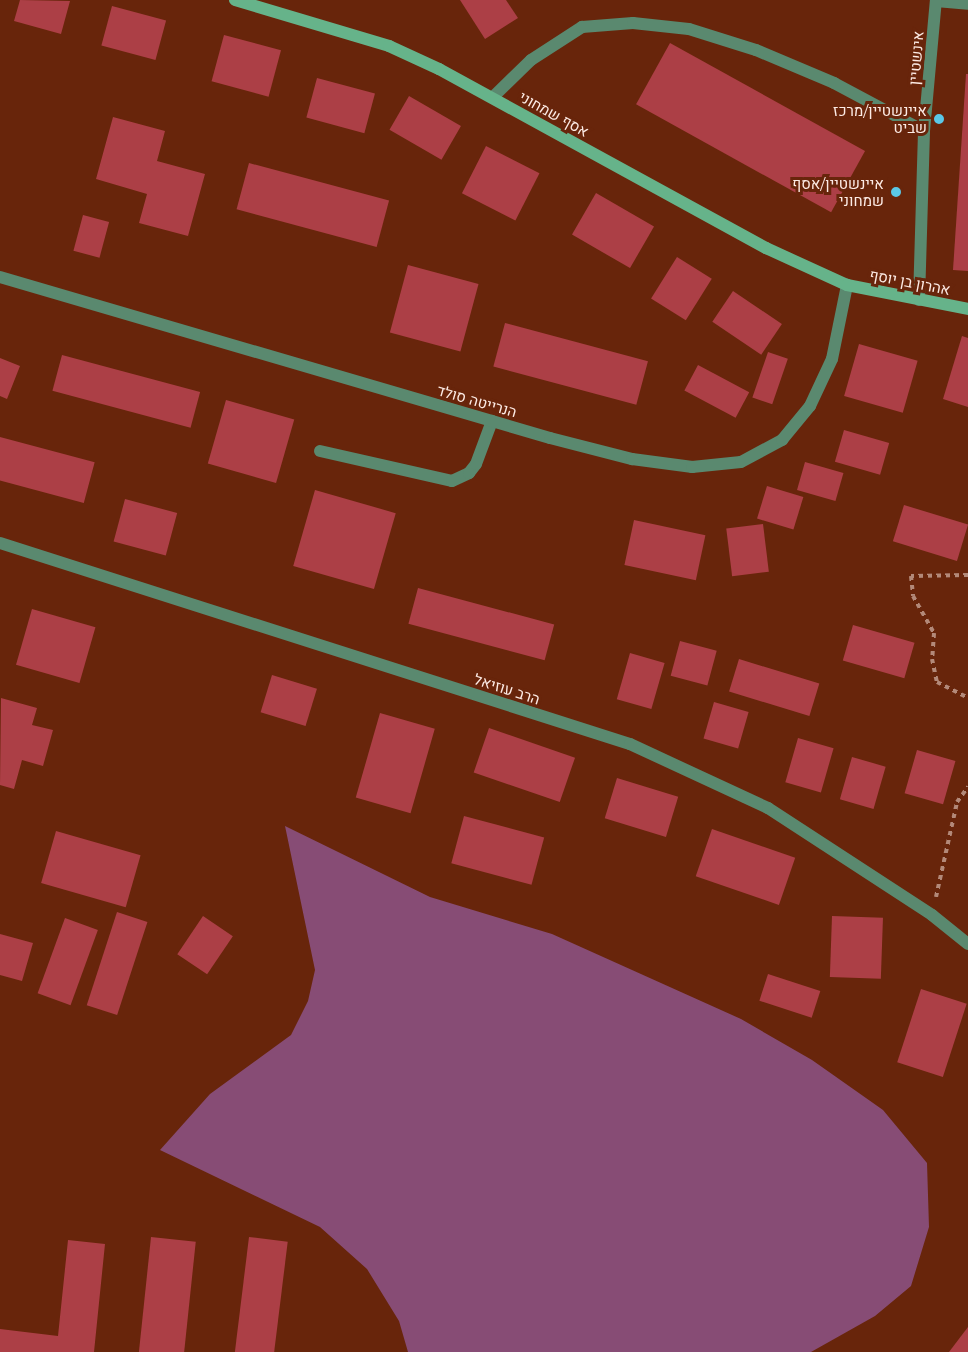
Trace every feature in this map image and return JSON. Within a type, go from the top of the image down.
[{"type":"street","name":"אסף שמחוני","points":[[235,0],[389,46],[493,98],[766,248],[847,285]]},
{"type":"street","points":[[936,1],[968,4]]},
{"type":"street","name":"אינשטיין","points":[[919,300],[924,131],[936,1]]},
{"type":"street","points":[[493,98],[531,60],[582,27],[633,23],[689,29],[756,50],[834,83],[924,131]]},
{"type":"street","name":"הנרייטה סולד","points":[[0,277],[492,421],[632,459],[692,467],[741,462],[782,440],[810,406],[832,359],[847,285]]},
{"type":"street","name":"אהרון בן יוסף","points":[[847,285],[968,309]]},
{"type":"street","points":[[320,451],[452,481],[469,473],[476,464],[492,421]]},
{"type":"street","name":"הרב עוזיאל","points":[[0,543],[630,744],[768,808],[932,915],[968,944]]},
{"type":"path","points":[[968,575],[911,576],[913,596],[934,633],[932,659],[937,682],[968,698]]},
{"type":"path","points":[[932,915],[957,802],[968,787]]},
{"type":"shaded area","points":[[285,826],[430,897],[552,934],[741,1019],[812,1060],[883,1110],[927,1163],[929,1227],[911,1286],[875,1316],[811,1352],[408,1352],[399,1321],[367,1269],[320,1227],[160,1150],[210,1094],[291,1035],[308,1001],[315,970]]},
{"type":"building","points":[[20,0],[70,1],[61,34],[14,21]]},
{"type":"building","points":[[460,0],[506,0],[518,18],[485,39]]},
{"type":"building","points":[[112,6],[166,20],[155,60],[101,46]]},
{"type":"building","points":[[224,35],[281,50],[269,97],[212,81]]},
{"type":"building","points":[[670,43],[865,151],[831,212],[636,104]]},
{"type":"building","points":[[966,74],[968,74],[968,271],[953,270]]},
{"type":"building","points":[[317,78],[375,94],[364,133],[306,118]]},
{"type":"building","points":[[409,96],[461,126],[441,160],[390,130]]},
{"type":"building","points":[[113,117],[165,131],[157,161],[205,174],[188,236],[139,223],[147,194],[96,179]]},
{"type":"building","points":[[486,146],[539,173],[515,220],[462,193]]},
{"type":"building","points":[[249,163],[389,201],[377,247],[237,209]]},
{"type":"building","points":[[596,193],[654,226],[630,268],[572,235]]},
{"type":"building","points":[[83,215],[109,222],[100,258],[73,251]]},
{"type":"building","points":[[677,257],[712,279],[686,320],[651,299]]},
{"type":"building","points":[[408,265],[479,284],[460,352],[390,333]]},
{"type":"building","points":[[733,291],[782,324],[761,355],[712,322]]},
{"type":"building","points":[[505,323],[648,361],[636,405],[493,366]]},
{"type":"building","points":[[962,336],[968,338],[968,407],[943,399]]},
{"type":"building","points":[[859,344],[918,361],[903,413],[844,396]]},
{"type":"building","points":[[768,352],[788,359],[772,404],[752,397]]},
{"type":"building","points":[[62,355],[200,392],[191,428],[52,391]]},
{"type":"building","points":[[0,358],[20,366],[7,399],[0,396]]},
{"type":"building","points":[[698,365],[749,392],[736,418],[684,391]]},
{"type":"building","points":[[226,400],[294,420],[276,483],[208,463]]},
{"type":"building","points":[[844,430],[889,443],[880,475],[835,462]]},
{"type":"building","points":[[0,437],[95,462],[84,503],[0,480]]},
{"type":"building","points":[[805,462],[843,473],[835,501],[797,490]]},
{"type":"building","points":[[767,486],[803,497],[793,530],[757,519]]},
{"type":"building","points":[[315,490],[396,513],[374,589],[293,566]]},
{"type":"building","points":[[125,499],[177,513],[166,555],[114,542]]},
{"type":"building","points":[[904,505],[968,525],[957,561],[893,541]]},
{"type":"building","points":[[634,520],[705,535],[696,580],[624,565]]},
{"type":"building","points":[[763,524],[769,572],[732,576],[726,529]]},
{"type":"building","points":[[418,588],[554,624],[545,660],[408,624]]},
{"type":"building","points":[[32,609],[95,627],[79,683],[16,665]]},
{"type":"building","points":[[853,625],[915,643],[904,678],[843,661]]},
{"type":"building","points":[[680,641],[717,651],[707,686],[671,676]]},
{"type":"building","points":[[630,653],[665,663],[651,709],[617,699]]},
{"type":"building","points":[[739,659],[819,684],[809,716],[729,692]]},
{"type":"building","points":[[272,675],[317,689],[306,726],[261,712]]},
{"type":"building","points":[[1,698],[37,708],[32,725],[53,730],[43,766],[22,760],[14,789],[0,785]]},
{"type":"building","points":[[714,702],[749,712],[738,748],[704,739]]},
{"type":"building","points":[[380,713],[435,729],[411,813],[356,798]]},
{"type":"building","points":[[489,728],[575,758],[560,802],[474,772]]},
{"type":"building","points":[[798,738],[834,748],[821,792],[785,782]]},
{"type":"building","points":[[917,750],[955,761],[943,804],[905,793]]},
{"type":"building","points":[[852,757],[886,767],[874,809],[840,799]]},
{"type":"building","points":[[617,778],[678,797],[666,837],[605,818]]},
{"type":"building","points":[[464,816],[544,837],[531,885],[451,863]]},
{"type":"building","points":[[712,829],[795,858],[779,905],[696,876]]},
{"type":"building","points":[[56,831],[141,855],[126,907],[41,883]]},
{"type":"building","points":[[117,912],[147,922],[117,1015],[87,1005]]},
{"type":"building","points":[[203,916],[233,936],[207,974],[177,954]]},
{"type":"building","points":[[832,916],[883,918],[881,979],[830,977]]},
{"type":"building","points":[[65,918],[98,930],[71,1005],[38,993]]},
{"type":"building","points":[[0,934],[33,943],[22,981],[0,975]]},
{"type":"building","points":[[768,974],[820,991],[812,1018],[759,1001]]},
{"type":"building","points":[[921,989],[967,1004],[943,1077],[897,1062]]},
{"type":"building","points":[[151,1237],[196,1242],[184,1352],[139,1352]]},
{"type":"building","points":[[249,1237],[288,1242],[274,1352],[235,1352]]},
{"type":"building","points":[[68,1240],[105,1244],[94,1352],[0,1352],[0,1329],[58,1336]]},
{"type":"building","points":[[968,1327],[968,1352],[949,1352]]},
{"type":"place","name":"איינשטיין/מרכז שביט","points":[[939,119]]},
{"type":"place","name":"איינשטיין/אסף שמחוני","points":[[896,192]]}]
